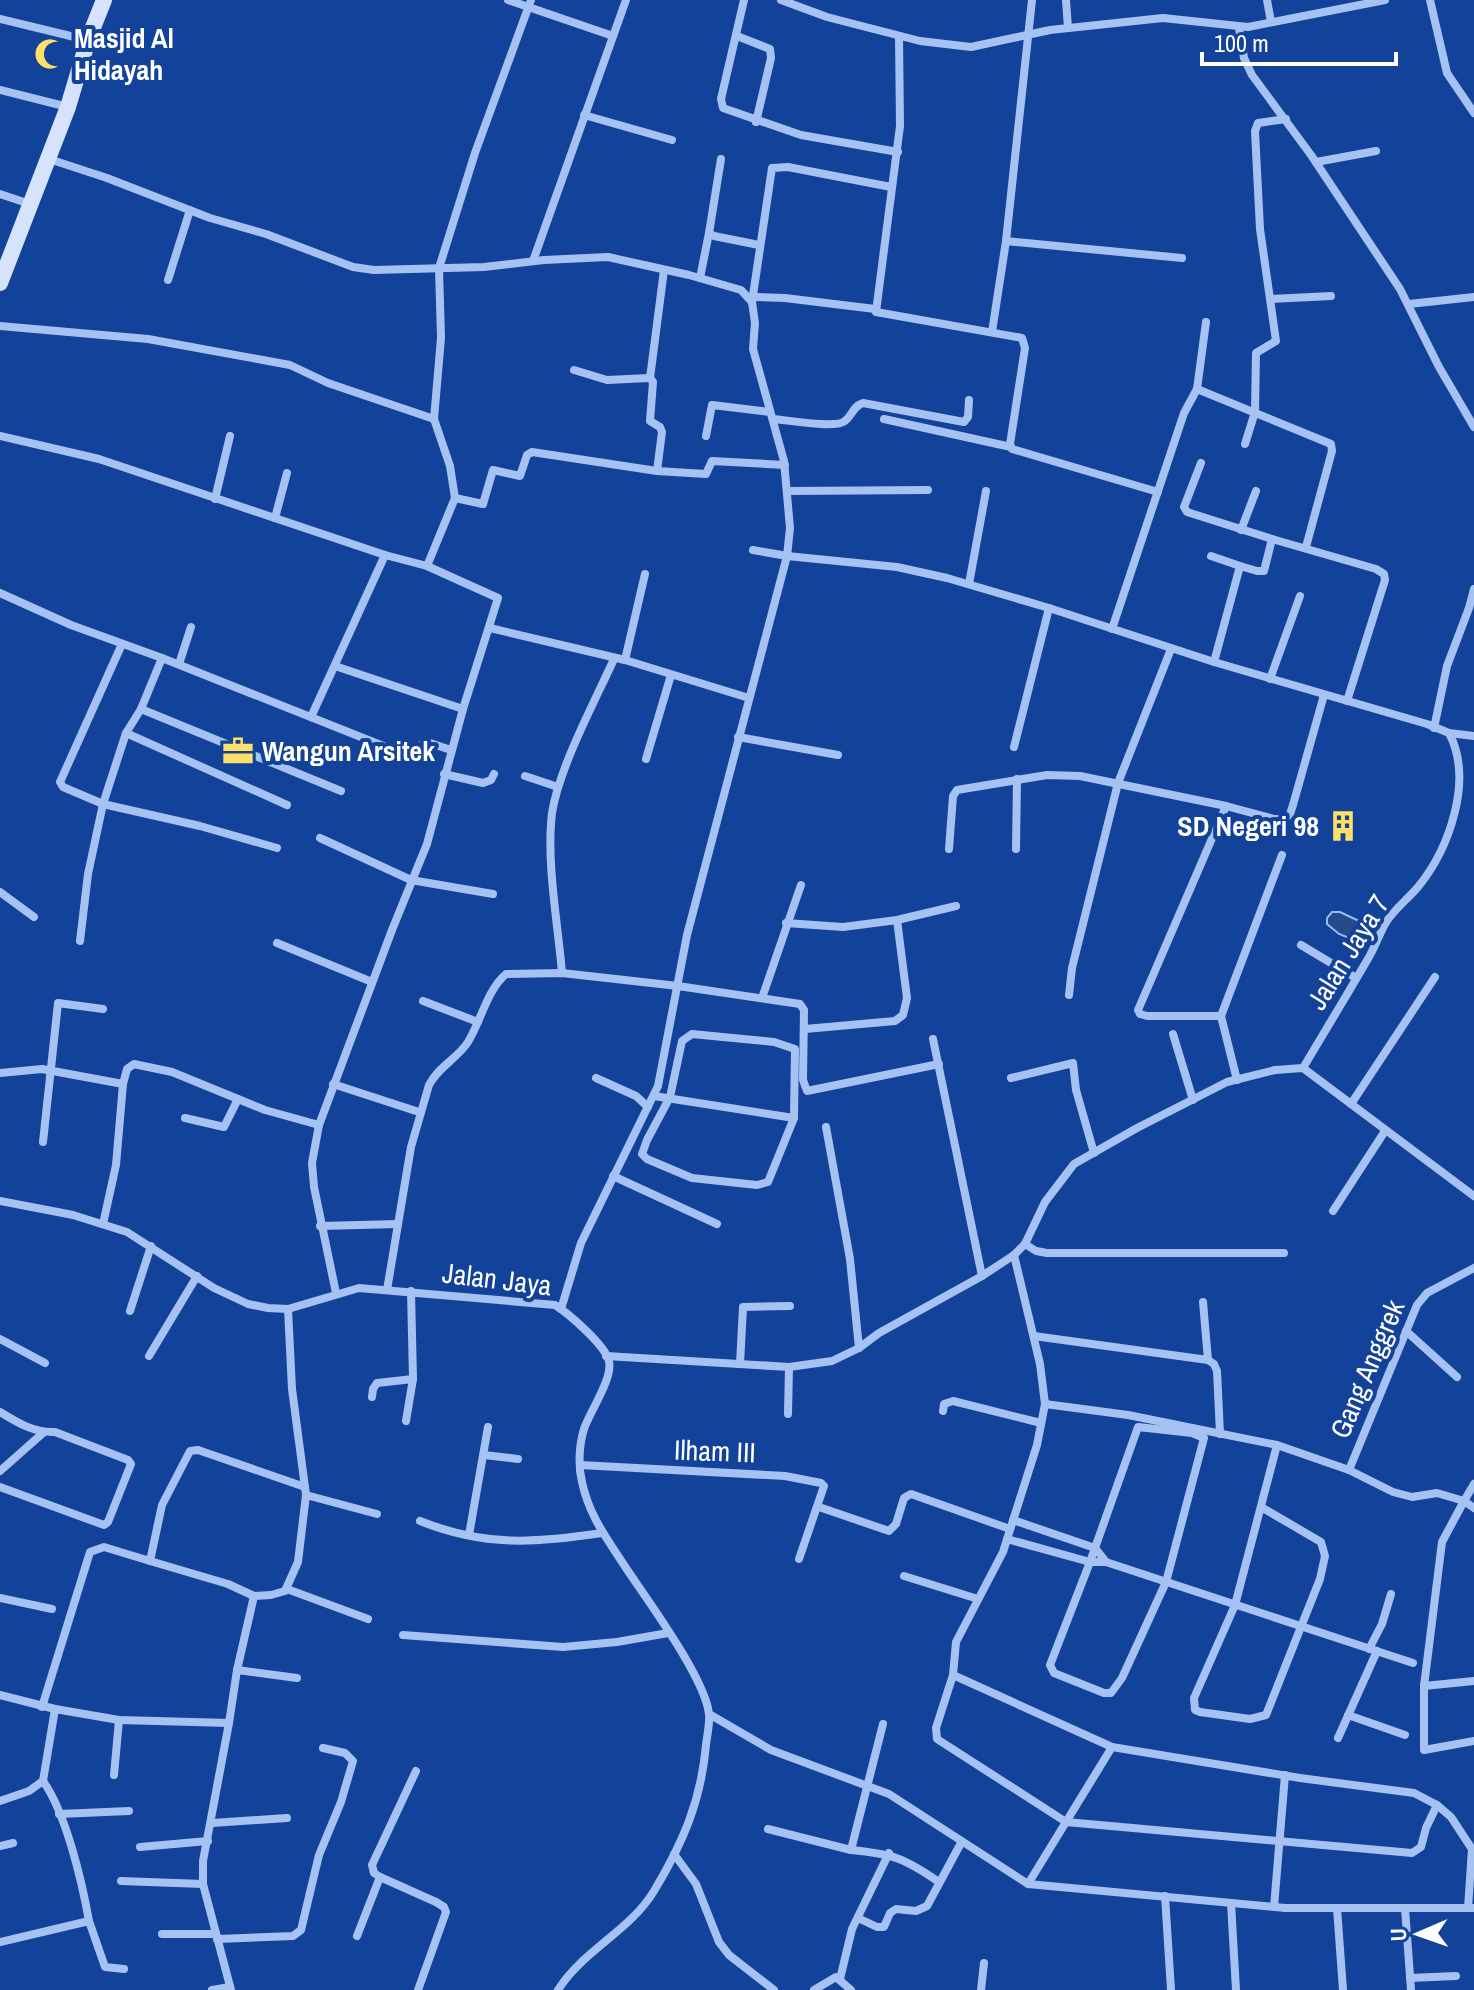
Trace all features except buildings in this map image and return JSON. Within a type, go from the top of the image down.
[{"type":"main road","points":[[0,283],[68,107],[88,40],[104,0]]},
{"type":"street","points":[[508,0],[530,3],[613,36]]},
{"type":"street","points":[[533,261],[626,0]]},
{"type":"street","points":[[744,0],[722,105],[732,113],[801,135],[898,152]]},
{"type":"street","points":[[781,0],[827,17],[899,36],[971,47],[1068,28],[1163,18],[1239,28],[1385,0]]},
{"type":"street","points":[[992,332],[1006,241],[1032,0]]},
{"type":"street","points":[[1066,0],[1068,28]]},
{"type":"street","points":[[1267,0],[1271,22]]},
{"type":"street","points":[[1430,0],[1447,73],[1474,113]]},
{"type":"street","points":[[427,566],[455,498],[450,466],[434,419],[441,338],[439,268],[475,153],[530,3]]},
{"type":"street","points":[[0,19],[88,40]]},
{"type":"street","points":[[1239,28],[1244,58],[1252,75],[1316,162],[1409,304],[1439,367],[1474,427]]},
{"type":"street","points":[[737,36],[770,49],[771,58],[756,122]]},
{"type":"street","points":[[899,36],[898,152],[875,309],[879,314],[1020,337],[1025,343],[1011,447]]},
{"type":"street","points":[[0,90],[68,107]]},
{"type":"street","points":[[584,115],[672,140]]},
{"type":"street","points":[[1245,444],[1255,412],[1256,353],[1276,341],[1260,229],[1255,131],[1258,123],[1286,119]]},
{"type":"street","points":[[1316,162],[1376,151]]},
{"type":"street","points":[[48,159],[353,267],[374,270],[439,268],[608,257],[741,290],[753,300],[875,309]]},
{"type":"street","points":[[700,278],[721,159]]},
{"type":"street","points":[[561,1309],[581,1243],[654,1096],[664,1061],[699,883],[787,556],[790,528],[785,465],[753,349],[753,300],[768,176],[774,167],[891,187]]},
{"type":"street","points":[[0,194],[30,204]]},
{"type":"street","points":[[168,280],[190,210]]},
{"type":"street","points":[[709,233],[759,245]]},
{"type":"street","points":[[1006,241],[1182,258]]},
{"type":"street","points":[[657,471],[662,432],[650,421],[653,382],[650,378],[664,270]]},
{"type":"street","points":[[1271,299],[1331,296]]},
{"type":"street","points":[[1409,304],[1474,297]]},
{"type":"street","points":[[1112,629],[1184,413],[1197,389],[1206,322]]},
{"type":"street","points":[[0,326],[148,339],[290,365],[328,383],[434,419]]},
{"type":"street","points":[[574,370],[607,380],[650,378]]},
{"type":"street","points":[[1197,389],[1331,444],[1332,451],[1306,547]]},
{"type":"street","points":[[706,436],[712,405],[836,424],[847,420],[856,406],[863,403],[964,422],[968,417],[969,400]]},
{"type":"street","points":[[884,419],[1011,447],[1017,452],[1158,492]]},
{"type":"street","points":[[0,436],[99,459],[385,555],[427,566],[497,596],[498,602],[444,774],[427,844],[319,1125],[312,1163],[320,1226],[336,1293]]},
{"type":"street","points":[[215,499],[230,436]]},
{"type":"street","points":[[455,498],[483,504],[493,470],[520,476],[527,455],[532,452],[657,471],[706,474],[712,461],[785,465]]},
{"type":"street","points":[[1201,463],[1184,507],[1186,511],[1384,574],[1385,580],[1347,701]]},
{"type":"street","points":[[275,518],[287,473]]},
{"type":"street","points":[[789,491],[928,490]]},
{"type":"street","points":[[969,584],[986,491]]},
{"type":"street","points":[[1241,530],[1256,491]]},
{"type":"street","points":[[1211,556],[1264,571],[1272,539]]},
{"type":"street","points":[[753,550],[897,567],[969,584],[1449,733],[1474,736]]},
{"type":"street","points":[[311,717],[385,555]]},
{"type":"street","points":[[1214,662],[1240,566]]},
{"type":"street","points":[[625,660],[645,574]]},
{"type":"street","points":[[1434,728],[1447,666],[1474,589]]},
{"type":"street","points":[[0,593],[122,644],[412,754],[419,753],[424,741],[451,750]]},
{"type":"street","points":[[1270,679],[1300,596]]},
{"type":"street","points":[[1014,747],[1049,608]]},
{"type":"street","points":[[179,664],[191,627]]},
{"type":"street","points":[[490,628],[625,660],[749,698]]},
{"type":"street","points":[[122,644],[60,782],[63,787],[103,804],[200,826],[277,848]]},
{"type":"street","points":[[1069,995],[1072,968],[1118,783],[1171,649]]},
{"type":"street","points":[[80,941],[88,874],[103,804],[126,733],[141,709],[162,658]]},
{"type":"street","points":[[562,973],[553,886],[552,815],[558,787],[614,659]]},
{"type":"street","points":[[335,666],[463,709]]},
{"type":"street","points":[[646,759],[671,675]]},
{"type":"street","points":[[949,849],[955,791],[1047,775],[1080,776],[1274,819],[1288,817],[1324,695]]},
{"type":"street","points":[[141,709],[341,791]]},
{"type":"street","points":[[126,733],[287,805]]},
{"type":"street","name":"Jalan Jaya 7","points":[[1303,1068],[1386,922],[1440,857],[1454,820],[1458,770],[1456,748],[1449,733]]},
{"type":"street","points":[[738,737],[838,755]]},
{"type":"street","points":[[444,774],[483,783],[487,783],[494,774]]},
{"type":"street","points":[[525,776],[558,787]]},
{"type":"street","points":[[1016,849],[1017,779]]},
{"type":"street","points":[[1221,1016],[1147,1016],[1138,1010],[1226,806]]},
{"type":"street","points":[[320,838],[411,880],[493,894]]},
{"type":"street","points":[[1237,1080],[1221,1016],[1282,855]]},
{"type":"street","points":[[762,998],[801,885]]},
{"type":"street","points":[[0,892],[34,917]]},
{"type":"street","points":[[786,923],[843,927],[897,920],[956,906]]},
{"type":"street","points":[[805,1029],[895,1021],[903,1015],[907,998],[897,920]]},
{"type":"street","points":[[277,943],[372,982]]},
{"type":"street","points":[[1301,945],[1356,978]]},
{"type":"street","points":[[387,1290],[419,1112],[433,1076],[466,1044],[499,981],[506,974],[562,973],[678,986],[804,1006],[803,1080],[807,1091],[939,1064]]},
{"type":"street","points":[[1351,1104],[1435,977]]},
{"type":"street","points":[[423,1001],[478,1022]]},
{"type":"street","points":[[43,1142],[58,1003],[103,1009]]},
{"type":"street","points":[[696,1034],[774,1042],[795,1049],[794,1118],[768,1182],[757,1185],[711,1182],[674,1172],[642,1154],[670,1097],[685,1036],[696,1034]]},
{"type":"street","points":[[1173,1034],[1193,1100]]},
{"type":"street","points":[[933,1039],[982,1276]]},
{"type":"street","points":[[1011,1078],[1073,1063],[1076,1090],[1094,1153]]},
{"type":"street","points":[[103,1224],[116,1165],[123,1084],[127,1069],[134,1064],[172,1072],[265,1110],[319,1125]]},
{"type":"street","points":[[606,1356],[789,1367],[832,1361],[1014,1255],[1025,1244],[1045,1202],[1074,1164],[1193,1100],[1237,1080],[1275,1070],[1303,1068],[1474,1196]]},
{"type":"street","points":[[0,1073],[49,1070],[123,1084]]},
{"type":"street","points":[[596,1078],[636,1096],[648,1107]]},
{"type":"street","points":[[333,1084],[419,1112]]},
{"type":"street","points":[[654,1096],[794,1118]]},
{"type":"street","points":[[185,1118],[224,1127],[238,1099]]},
{"type":"street","points":[[826,1127],[850,1259],[859,1348]]},
{"type":"street","points":[[1333,1211],[1385,1131]]},
{"type":"street","points":[[613,1176],[717,1224]]},
{"type":"street","name":"Jalan Jaya","points":[[0,1201],[73,1215],[127,1232],[214,1288],[248,1304],[288,1309],[359,1288],[555,1305],[573,1316],[606,1356]]},
{"type":"street","points":[[320,1226],[398,1224]]},
{"type":"street","points":[[1025,1244],[1047,1253],[1284,1253]]},
{"type":"street","points":[[130,1311],[151,1246]]},
{"type":"street","points":[[1014,1255],[1040,1364],[1045,1404],[1037,1445],[1010,1529],[956,1642],[953,1675],[938,1718],[937,1739],[1066,1822],[1417,1852],[1437,1805]]},
{"type":"street","name":"Gang Anggrek","points":[[1349,1470],[1422,1297],[1474,1268]]},
{"type":"street","points":[[149,1356],[197,1276]]},
{"type":"street","points":[[406,1421],[413,1379],[411,1291]]},
{"type":"street","points":[[1203,1302],[1208,1360]]},
{"type":"street","points":[[740,1364],[743,1307],[790,1306]]},
{"type":"street","points":[[42,1707],[90,1552],[104,1547],[228,1584],[254,1596],[278,1594],[287,1589],[298,1562],[305,1491],[292,1389],[288,1309]]},
{"type":"street","points":[[1406,1331],[1457,1377]]},
{"type":"street","points":[[1034,1336],[1208,1360],[1217,1371],[1220,1434]]},
{"type":"street","points":[[0,1339],[45,1363]]},
{"type":"street","points":[[558,1990],[570,1971],[643,1907],[674,1854],[699,1796],[709,1714],[697,1677],[602,1533],[586,1497],[580,1465],[583,1431],[608,1373],[606,1356]]},
{"type":"street","points":[[788,1414],[789,1367]]},
{"type":"street","points":[[372,1397],[377,1383],[413,1379]]},
{"type":"street","points":[[943,1411],[944,1404],[953,1401],[1041,1423]]},
{"type":"street","points":[[1045,1404],[1128,1415],[1277,1445],[1349,1470],[1393,1492],[1412,1497],[1437,1493],[1464,1501],[1474,1508]]},
{"type":"street","points":[[0,1412],[43,1433],[55,1432],[130,1461],[131,1467],[103,1525],[0,1487]]},
{"type":"street","points":[[469,1535],[488,1427]]},
{"type":"street","points":[[1138,1427],[1202,1436],[1204,1438],[1166,1582],[1122,1678],[1111,1693],[1104,1693],[1050,1669],[1095,1548],[1138,1427]]},
{"type":"street","points":[[0,1471],[43,1433]]},
{"type":"street","points":[[1261,1507],[1324,1547],[1320,1579],[1266,1715],[1250,1719],[1200,1712],[1195,1710],[1194,1698],[1235,1605],[1277,1445]]},
{"type":"street","points":[[150,1561],[162,1505],[190,1451],[198,1450],[305,1491],[377,1514]]},
{"type":"street","points":[[484,1455],[518,1459]]},
{"type":"street","name":"Ilham III","points":[[580,1465],[809,1479],[824,1486],[819,1507]]},
{"type":"street","points":[[1474,1484],[1442,1542],[1424,1686],[1424,1750],[1474,1741]]},
{"type":"street","points":[[799,1559],[819,1507],[886,1531],[893,1529],[904,1498],[911,1494],[1010,1529],[1055,1551],[1090,1562],[1106,1562],[1413,1663]]},
{"type":"street","points":[[420,1521],[442,1530],[513,1542],[602,1533]]},
{"type":"street","points":[[1010,1529],[1059,1535],[1095,1548],[1106,1562]]},
{"type":"street","points":[[1055,1551],[1059,1535]]},
{"type":"street","points":[[904,1576],[978,1599]]},
{"type":"street","points":[[287,1589],[368,1619]]},
{"type":"street","points":[[1338,1738],[1373,1650],[1391,1594]]},
{"type":"street","points":[[212,1990],[230,1989],[203,1884],[203,1861],[237,1670],[254,1596]]},
{"type":"street","points":[[0,1598],[52,1609]]},
{"type":"street","points":[[403,1635],[563,1647],[668,1633]]},
{"type":"street","points":[[237,1670],[297,1678]]},
{"type":"street","points":[[709,1714],[771,1750],[889,1794],[1028,1884],[1274,1907],[1471,1908],[1473,1849],[1451,1817],[1437,1805],[1414,1793],[1112,1747],[953,1675]]},
{"type":"street","points":[[1424,1686],[1474,1681]]},
{"type":"street","points":[[0,1695],[42,1707],[119,1720],[229,1723]]},
{"type":"street","points":[[0,1801],[29,1791],[43,1781],[55,1709]]},
{"type":"street","points":[[1348,1715],[1405,1735]]},
{"type":"street","points":[[114,1775],[119,1720]]},
{"type":"street","points":[[851,1850],[883,1724]]},
{"type":"street","points":[[1028,1884],[1112,1747]]},
{"type":"street","points":[[162,1934],[293,1936],[301,1930],[319,1855],[341,1802],[353,1761],[345,1753],[323,1748]]},
{"type":"street","points":[[416,1771],[372,1865],[374,1873],[380,1877],[436,1902],[446,1912],[418,1990]]},
{"type":"street","points":[[1274,1907],[1285,1775]]},
{"type":"street","points":[[43,1781],[52,1793],[80,1874],[89,1921],[105,1967],[124,1969]]},
{"type":"street","points":[[59,1814],[129,1811]]},
{"type":"street","points":[[212,1823],[287,1818]]},
{"type":"street","points":[[768,1829],[851,1850],[889,1853],[918,1867],[939,1882]]},
{"type":"street","points":[[140,1847],[208,1841]]},
{"type":"street","points":[[0,1846],[13,1843]]},
{"type":"street","points":[[858,1918],[884,1927],[890,1913],[896,1909],[916,1911],[927,1906],[961,1843]]},
{"type":"street","points":[[840,1979],[847,1944],[889,1853]]},
{"type":"street","points":[[674,1854],[696,1884],[712,1931],[719,1942],[729,1955],[774,1990]]},
{"type":"street","points":[[357,1936],[380,1877]]},
{"type":"street","points":[[121,1881],[203,1884]]},
{"type":"street","points":[[1165,1896],[1171,1990]]},
{"type":"street","points":[[1231,1903],[1236,1990]]},
{"type":"street","points":[[1337,1908],[1343,1990]]},
{"type":"street","points":[[1405,1908],[1411,1990]]},
{"type":"street","points":[[0,1942],[89,1921]]},
{"type":"street","points":[[981,1990],[984,1963]]},
{"type":"street","points":[[1410,1978],[1456,1976]]},
{"type":"street","points":[[814,1990],[832,1978],[840,1979],[851,1990]]},
{"type":"water","points":[[1332,912],[1340,912],[1359,921],[1360,928],[1354,940],[1339,934],[1327,924]]},
{"type":"place","name":"Masjid Al Hidayah","points":[[50,54]]},
{"type":"place","name":"Wangun Arsitek","points":[[238,751]]},
{"type":"place","name":"SD Negeri 98","points":[[1343,826]]}]
